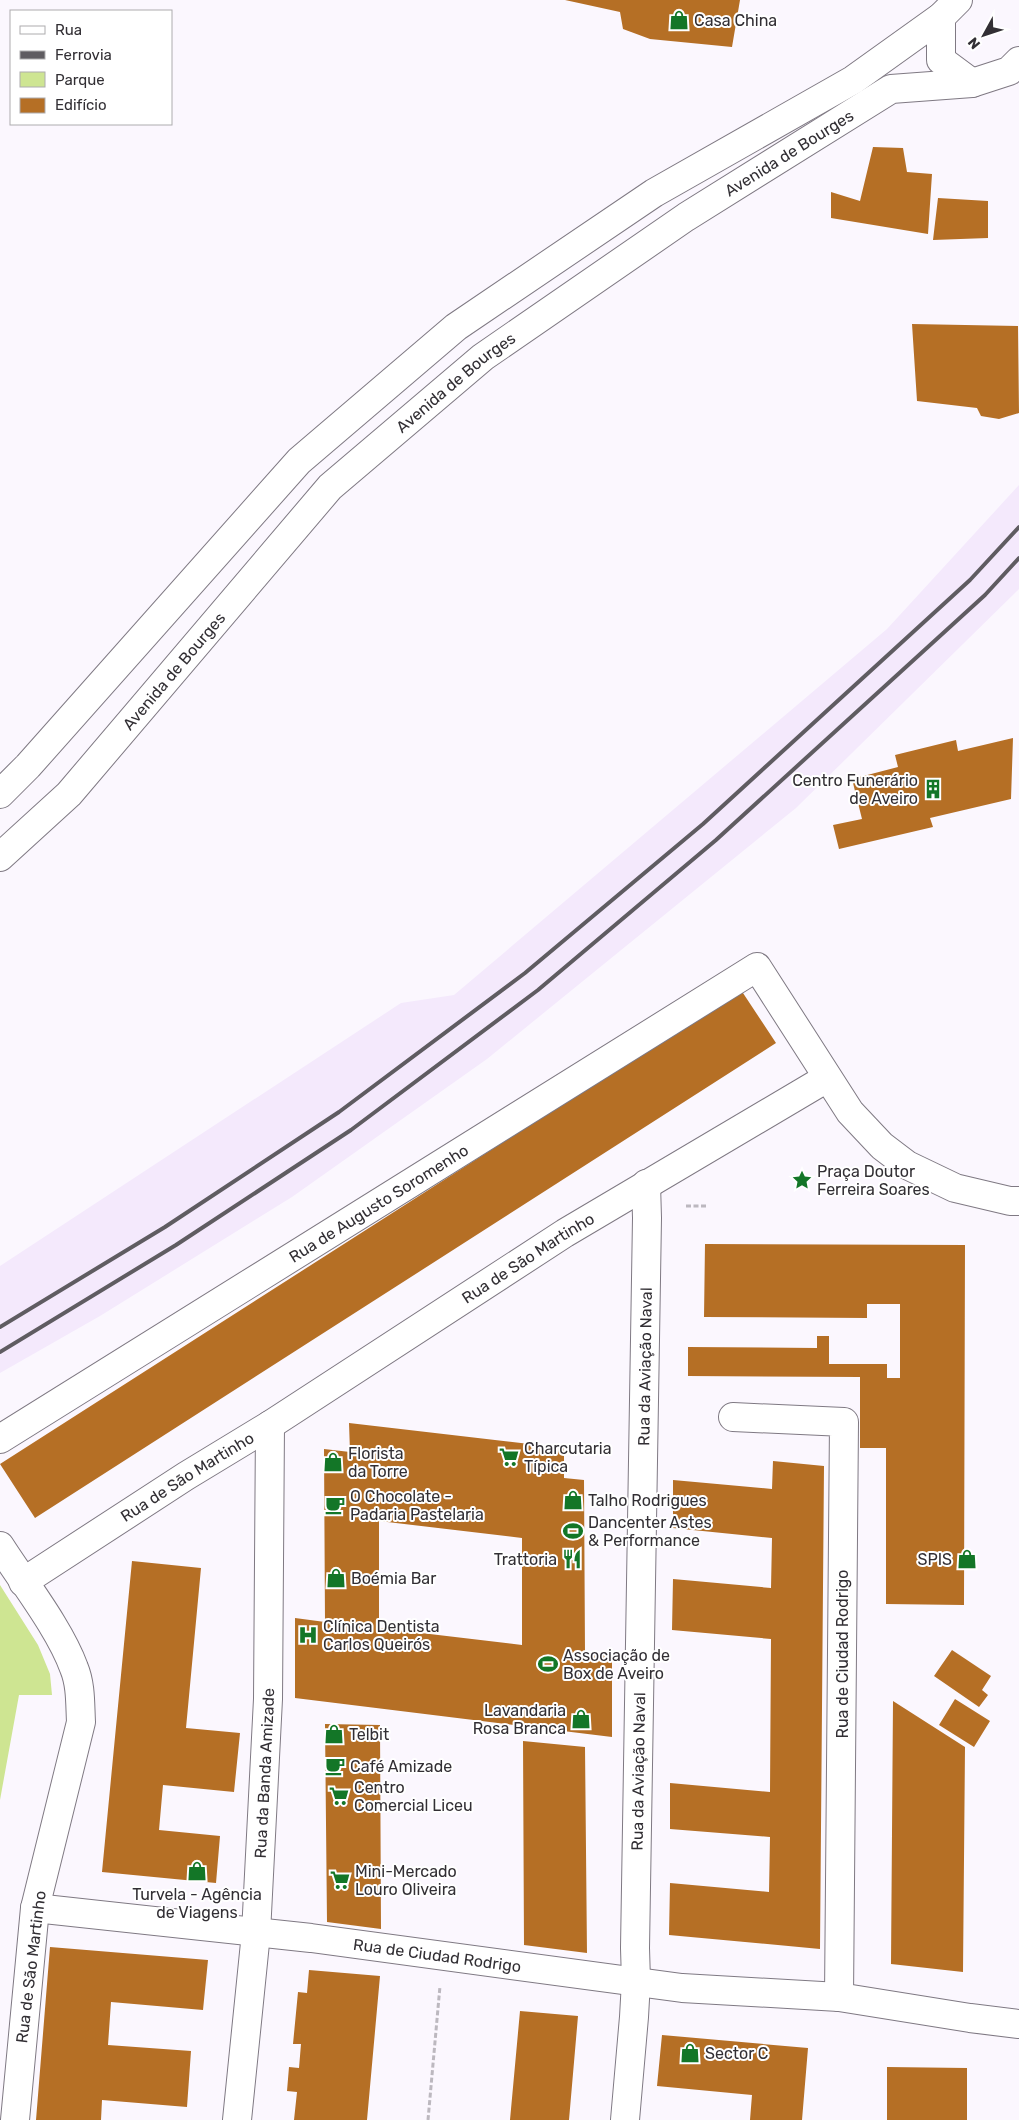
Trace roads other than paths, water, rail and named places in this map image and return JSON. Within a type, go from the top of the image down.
[{"type":"street","points":[[949,8],[942,60],[972,83]]},
{"type":"street","name":"Avenida de Bourges","points":[[0,794],[28,766],[299,461],[456,327],[654,193],[853,80],[949,8]]},
{"type":"street","name":"Avenida de Bourges","points":[[0,857],[70,794],[330,487],[483,356],[686,217],[891,88],[972,83],[1009,71],[1019,61]]},
{"type":"street","name":"Rua de Augusto Soromenho","points":[[0,1439],[757,967],[827,1078]]},
{"type":"street","points":[[827,1078],[850,1112],[882,1146],[907,1165],[955,1188],[1010,1201],[1019,1201]]},
{"type":"street","name":"Rua de São Martinho","points":[[15,2120],[35,1908],[81,1722],[80,1693],[74,1668],[55,1632],[23,1582],[186,1476],[270,1425],[565,1233],[827,1078]]},
{"type":"street","name":"Rua da Aviação Naval","points":[[625,2120],[636,1980],[635,1938],[646,1184]]},
{"type":"street","name":"Rua de Ciudad Rodrigo","points":[[734,1417],[844,1422],[839,1997]]},
{"type":"street","name":"Rua da Banda Amizade","points":[[237,2120],[256,1933],[268,1699],[270,1425]]},
{"type":"street","points":[[0,1546],[23,1582]]},
{"type":"street","name":"Rua de Ciudad Rodrigo","points":[[35,1908],[311,1938],[636,1980],[682,1988],[839,1997],[1019,2024]]},
{"type":"railway","points":[[0,1327],[165,1227],[339,1112],[525,973],[703,824],[970,580],[1019,527]]},
{"type":"railway","points":[[0,1352],[176,1245],[351,1130],[538,990],[716,840],[985,595],[1019,558]]},
{"type":"place","name":"Casa China","points":[[679,20]]},
{"type":"place","name":"Centro Funerário de Aveiro","points":[[933,789]]},
{"type":"place","name":"Praça Doutor Ferreira Soares","points":[[802,1180]]},
{"type":"place","name":"Charcutaria Típica","points":[[509,1457]]},
{"type":"place","name":"Florista da Torre","points":[[333,1462]]},
{"type":"place","name":"Talho Rodrigues","points":[[573,1500]]},
{"type":"place","name":"O Chocolate - Padaria Pastelaria","points":[[335,1505]]},
{"type":"place","name":"Dancenter Astes & Performance","points":[[573,1531]]},
{"type":"place","name":"Trattoria","points":[[572,1559]]},
{"type":"place","name":"SPIS","points":[[967,1559]]},
{"type":"place","name":"Boémia Bar","points":[[336,1578]]},
{"type":"place","name":"Clínica Dentista Carlos Queirós","points":[[308,1635]]},
{"type":"place","name":"Associação de Box de Aveiro","points":[[548,1664]]},
{"type":"place","name":"Lavandaria Rosa Branca","points":[[581,1719]]},
{"type":"place","name":"Telbit","points":[[334,1734]]},
{"type":"place","name":"Café Amizade","points":[[335,1766]]},
{"type":"place","name":"Centro Comercial Liceu","points":[[339,1796]]},
{"type":"place","name":"Turvela - Agência de Viagens","points":[[197,1871]]},
{"type":"place","name":"Mini-Mercado Louro Oliveira","points":[[340,1880]]},
{"type":"place","name":"Sector C","points":[[690,2053]]}]
